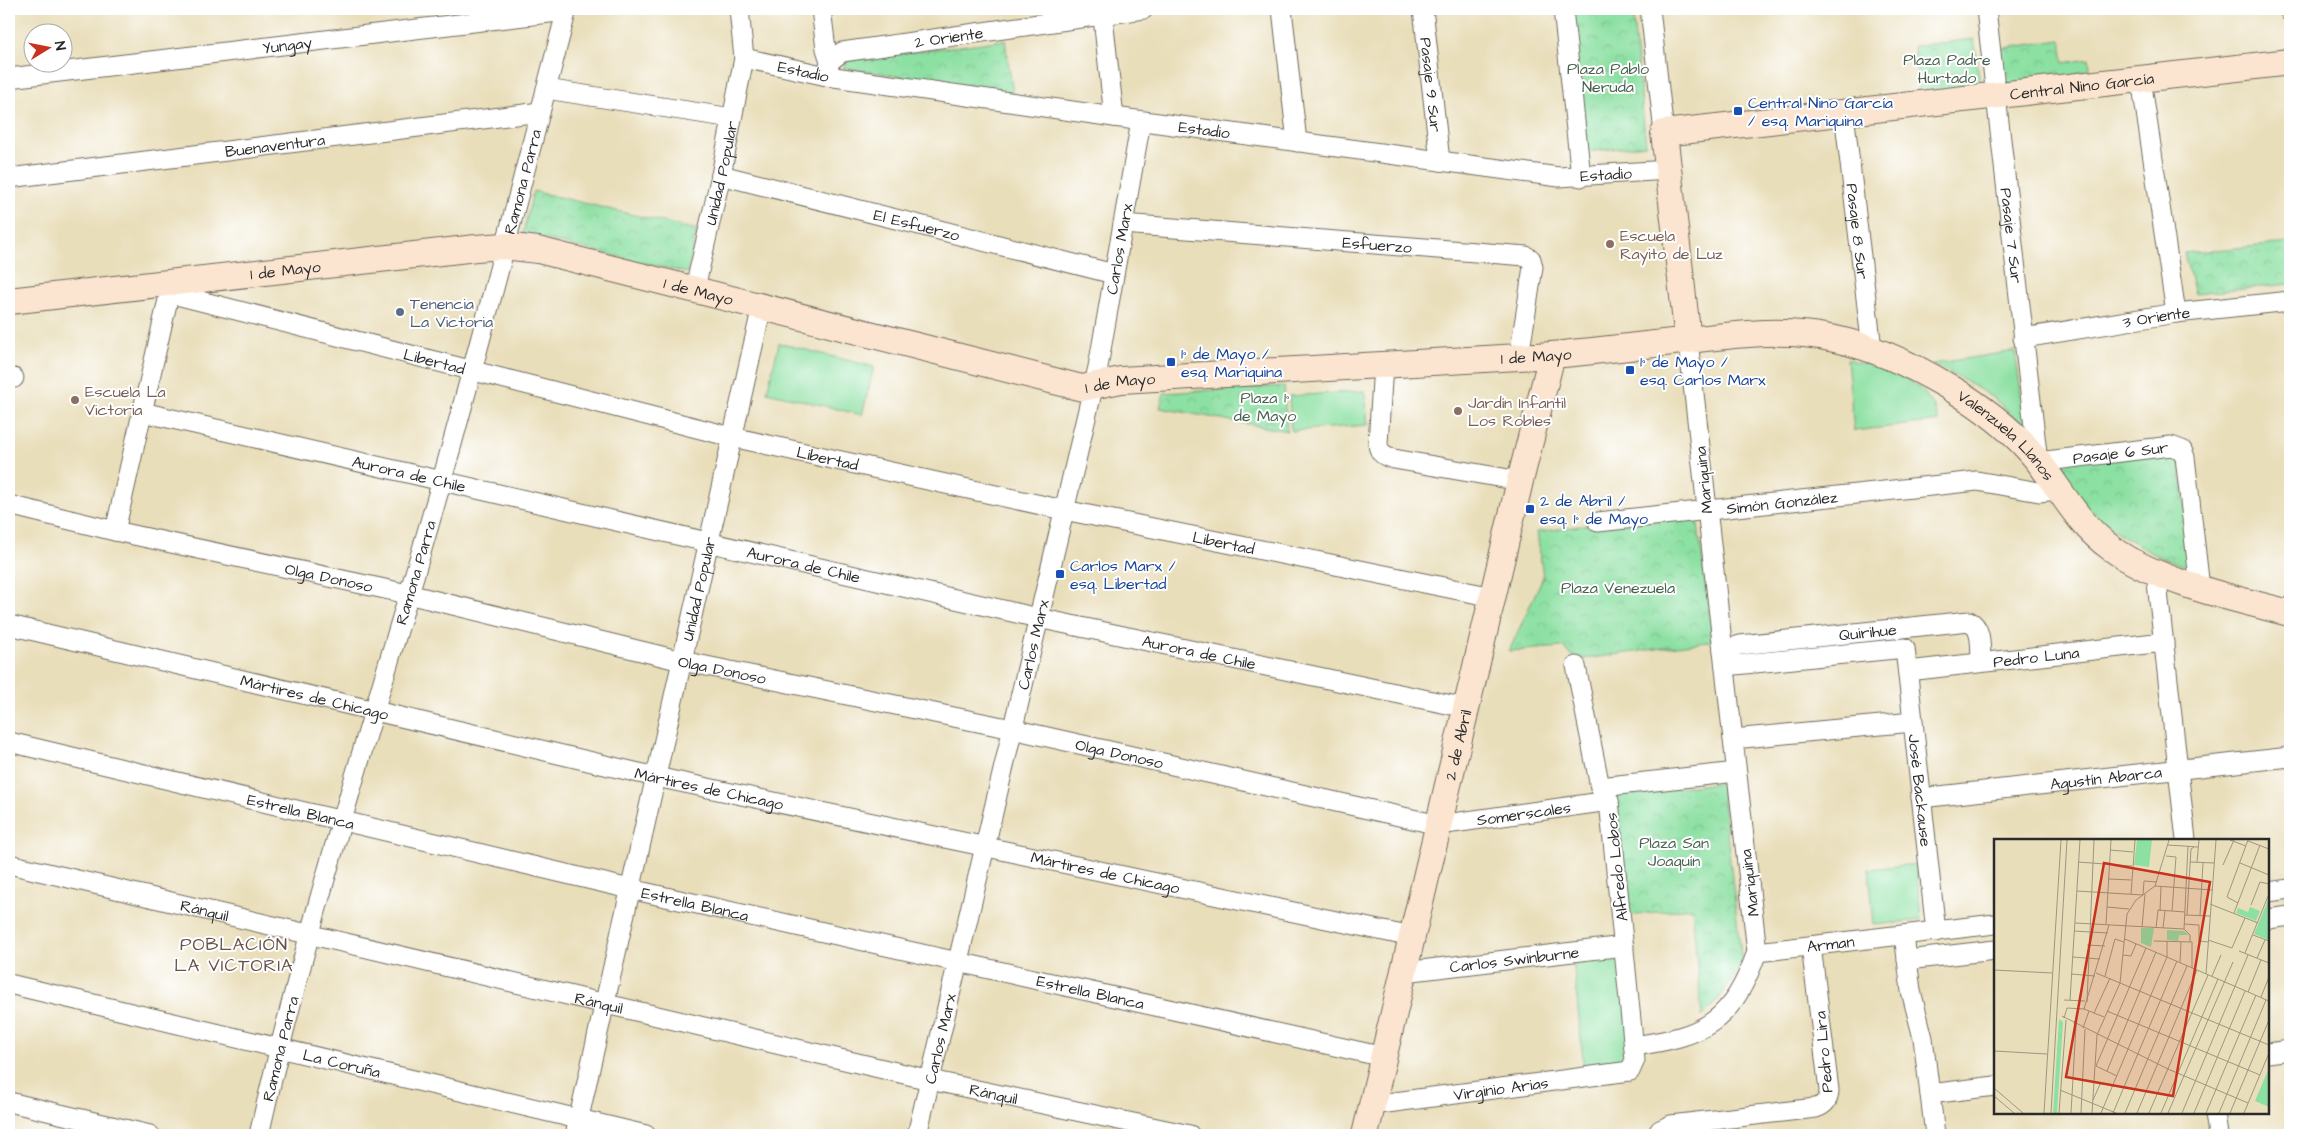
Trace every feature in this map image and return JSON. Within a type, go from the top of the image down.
[{"type":"street","name":"Unidad Popular","points":[[695,288],[722,174],[744,58],[739,9]]},
{"type":"street","points":[[821,9],[829,68]]},
{"type":"street","name":"2 Oriente","points":[[829,68],[842,52],[1102,11],[1144,9]]},
{"type":"street","points":[[1282,9],[1297,142]]},
{"type":"street","name":"Pasaje 9 Sur","points":[[1423,9],[1440,161]]},
{"type":"street","points":[[1563,9],[1581,177]]},
{"type":"street","name":"Mariquina","points":[[1650,9],[1757,952]]},
{"type":"street","name":"Pasaje 7 Sur","points":[[1986,9],[2038,462]]},
{"type":"street","name":"Yungay","points":[[9,78],[567,10]]},
{"type":"street","name":"Ramona Parra","points":[[259,1135],[278,1050],[442,481],[567,10]]},
{"type":"street","points":[[1102,11],[1114,117]]},
{"type":"street","name":"Estadio","points":[[744,58],[829,68],[1141,121],[1559,177],[1668,170]]},
{"type":"street","name":"Central Nino García","points":[[1664,133],[2290,62]]},
{"type":"street","points":[[2141,79],[2176,313]]},
{"type":"street","points":[[546,89],[732,118]]},
{"type":"street","name":"Buenaventura","points":[[9,178],[540,112]]},
{"type":"street","name":"Pasaje 8 Sur","points":[[1844,113],[1872,350]]},
{"type":"street","name":"Carlos Marx","points":[[917,1135],[1093,386],[1141,121]]},
{"type":"street","name":"El Esfuerzo","points":[[722,174],[1114,274]]},
{"type":"street","name":"Esfuerzo","points":[[1123,224],[1526,256],[1531,259],[1533,266],[1519,357]]},
{"type":"street","name":"1 de Mayo","points":[[9,301],[170,287],[504,246],[538,250],[695,288],[1070,386],[1093,386],[1121,380],[1552,355],[1688,340]]},
{"type":"street","points":[[115,531],[170,287]]},
{"type":"street","name":"Libertad","points":[[170,287],[472,371],[732,437],[1064,510],[1493,597]]},
{"type":"street","name":"3 Oriente","points":[[2023,338],[2176,313],[2290,302]]},
{"type":"street","name":"Unidad Popular","points":[[577,1127],[762,306]]},
{"type":"street","name":"Valenzuela Llanos","points":[[1688,340],[1739,334],[1788,333],[1834,338],[1897,359],[1970,401],[2008,430],[2038,462],[2068,506],[2111,548],[2156,574],[2290,613]]},
{"type":"street","name":"2 de Abril","points":[[1365,1135],[1520,481],[1552,355]]},
{"type":"street","points":[[1383,365],[1378,448],[1383,455],[1394,459],[1520,481]]},
{"type":"street","name":"Aurora de Chile","points":[[142,412],[1038,618],[1466,708]]},
{"type":"street","name":"Pasaje 6 Sur","points":[[2038,462],[2171,446],[2182,450],[2185,457],[2200,588]]},
{"type":"street","name":"Simón González","points":[[1598,522],[1967,482],[1989,481],[2039,492],[2057,490]]},
{"type":"street","name":"Olga Donoso","points":[[9,505],[115,531],[408,594],[682,661],[1012,729],[1439,825]]},
{"type":"street","points":[[2156,574],[2186,839]]},
{"type":"street","name":"Quirihue","points":[[1724,658],[1740,645],[1968,621],[1977,628],[1981,662]]},
{"type":"street","name":"Mártires de Chicago","points":[[9,625],[656,777],[1412,937]]},
{"type":"street","name":"Pedro Luna","points":[[1908,671],[2164,642]]},
{"type":"street","name":"José Backause","points":[[1724,658],[1905,648],[1936,932]]},
{"type":"street","name":"Alfredo Lobos","points":[[1576,666],[1604,794],[1624,946],[1634,1046],[1635,1060],[1630,1071]]},
{"type":"street","points":[[1733,739],[1913,722]]},
{"type":"street","name":"Estrella Blanca","points":[[9,742],[630,889],[1384,1057]]},
{"type":"street","name":"Agustín Abarca","points":[[1921,798],[2290,757]]},
{"type":"street","name":"Somerscales","points":[[1439,825],[1604,794],[1737,772]]},
{"type":"street","name":"Ránquil","points":[[9,864],[930,1080],[1190,1135]]},
{"type":"street","points":[[2269,892],[2290,889]]},
{"type":"street","points":[[2269,919],[2290,916]]},
{"type":"street","name":"Arman","points":[[1757,952],[1994,924]]},
{"type":"street","points":[[1904,935],[1911,991],[1923,1038],[1935,1135]]},
{"type":"street","name":"Carlos Swinburne","points":[[1404,972],[1624,946]]},
{"type":"street","name":"Pedro Lira","points":[[1657,1135],[1660,1130],[1671,1125],[1816,1108],[1827,1102],[1829,1090],[1811,946]]},
{"type":"street","points":[[1907,960],[1994,950]]},
{"type":"street","points":[[1634,1046],[1672,1040],[1696,1033],[1709,1026],[1737,995],[1757,952]]},
{"type":"street","name":"La Coruña","points":[[9,984],[278,1050],[577,1127],[646,1135]]},
{"type":"street","points":[[2269,1053],[2290,1050]]},
{"type":"street","name":"Virginio Arias","points":[[1372,1105],[1630,1071]]},
{"type":"street","points":[[1930,1094],[1994,1086]]},
{"type":"street","points":[[9,1102],[150,1135]]},
{"type":"street","points":[[2215,1114],[2218,1135]]},
{"type":"green space","name":"Plaza Pablo Neruda","points":[[1570,9],[1632,9],[1646,145],[1585,152]]},
{"type":"green space","name":"Plaza Padre Hurtado","points":[[1974,39],[1981,90],[1920,98],[1914,46]]},
{"type":"green space","points":[[1005,40],[1013,94],[844,68],[845,61]]},
{"type":"green space","name":"Plaza Padre Hurtado","points":[[2061,40],[2064,63],[2089,59],[2091,77],[2003,88],[1998,49]]},
{"type":"green space","points":[[533,191],[697,230],[687,273],[523,234]]},
{"type":"green space","points":[[2290,243],[2290,284],[2195,294],[2184,253]]},
{"type":"green space","points":[[779,343],[874,367],[862,415],[767,392]]},
{"type":"green space","points":[[2015,351],[2026,427],[1993,398],[1964,380],[1932,364]]},
{"type":"green space","points":[[1847,359],[1891,372],[1915,385],[1925,394],[1933,406],[1939,421],[1854,431]]},
{"type":"green space","name":"Plaza 1° de Mayo","points":[[1284,386],[1287,431],[1160,408],[1164,393]]},
{"type":"green space","points":[[1365,391],[1368,425],[1291,431],[1289,396]]},
{"type":"green space","points":[[2178,448],[2193,569],[2153,554],[2109,527],[2075,498],[2055,461]]},
{"type":"green space","name":"Plaza Venezuela","points":[[1696,510],[1713,641],[1577,660],[1563,647],[1509,651],[1543,577],[1537,532]]},
{"type":"green space","name":"Plaza San Joaquín","points":[[1721,783],[1742,963],[1724,992],[1702,1017],[1692,908],[1628,915],[1613,794]]},
{"type":"green space","points":[[1916,864],[1921,920],[1874,925],[1869,869]]},
{"type":"green space","points":[[1621,953],[1634,1064],[1584,1070],[1573,958]]},
{"type":"place","name":"Central Nino García / esq. Mariquina","points":[[1738,111]]},
{"type":"place","name":"Escuela Rayito de Luz","points":[[1610,244]]},
{"type":"place","name":"Tenencia La Victoria","points":[[400,312]]},
{"type":"place","name":"1° de Mayo / esq. Mariquina","points":[[1171,362]]},
{"type":"place","name":"1° de Mayo / esq. Carlos Marx","points":[[1630,370]]},
{"type":"place","name":"Escuela La Victoria","points":[[75,400]]},
{"type":"place","name":"Jardín Infantil Los Robles","points":[[1458,411]]},
{"type":"place","name":"2 de Abril / esq. 1° de Mayo","points":[[1530,509]]},
{"type":"place","name":"Carlos Marx / esq. Libertad","points":[[1060,574]]},
{"type":"district","name":"POBLACIÓN LA VICTORIA","points":[[234,954]]}]
